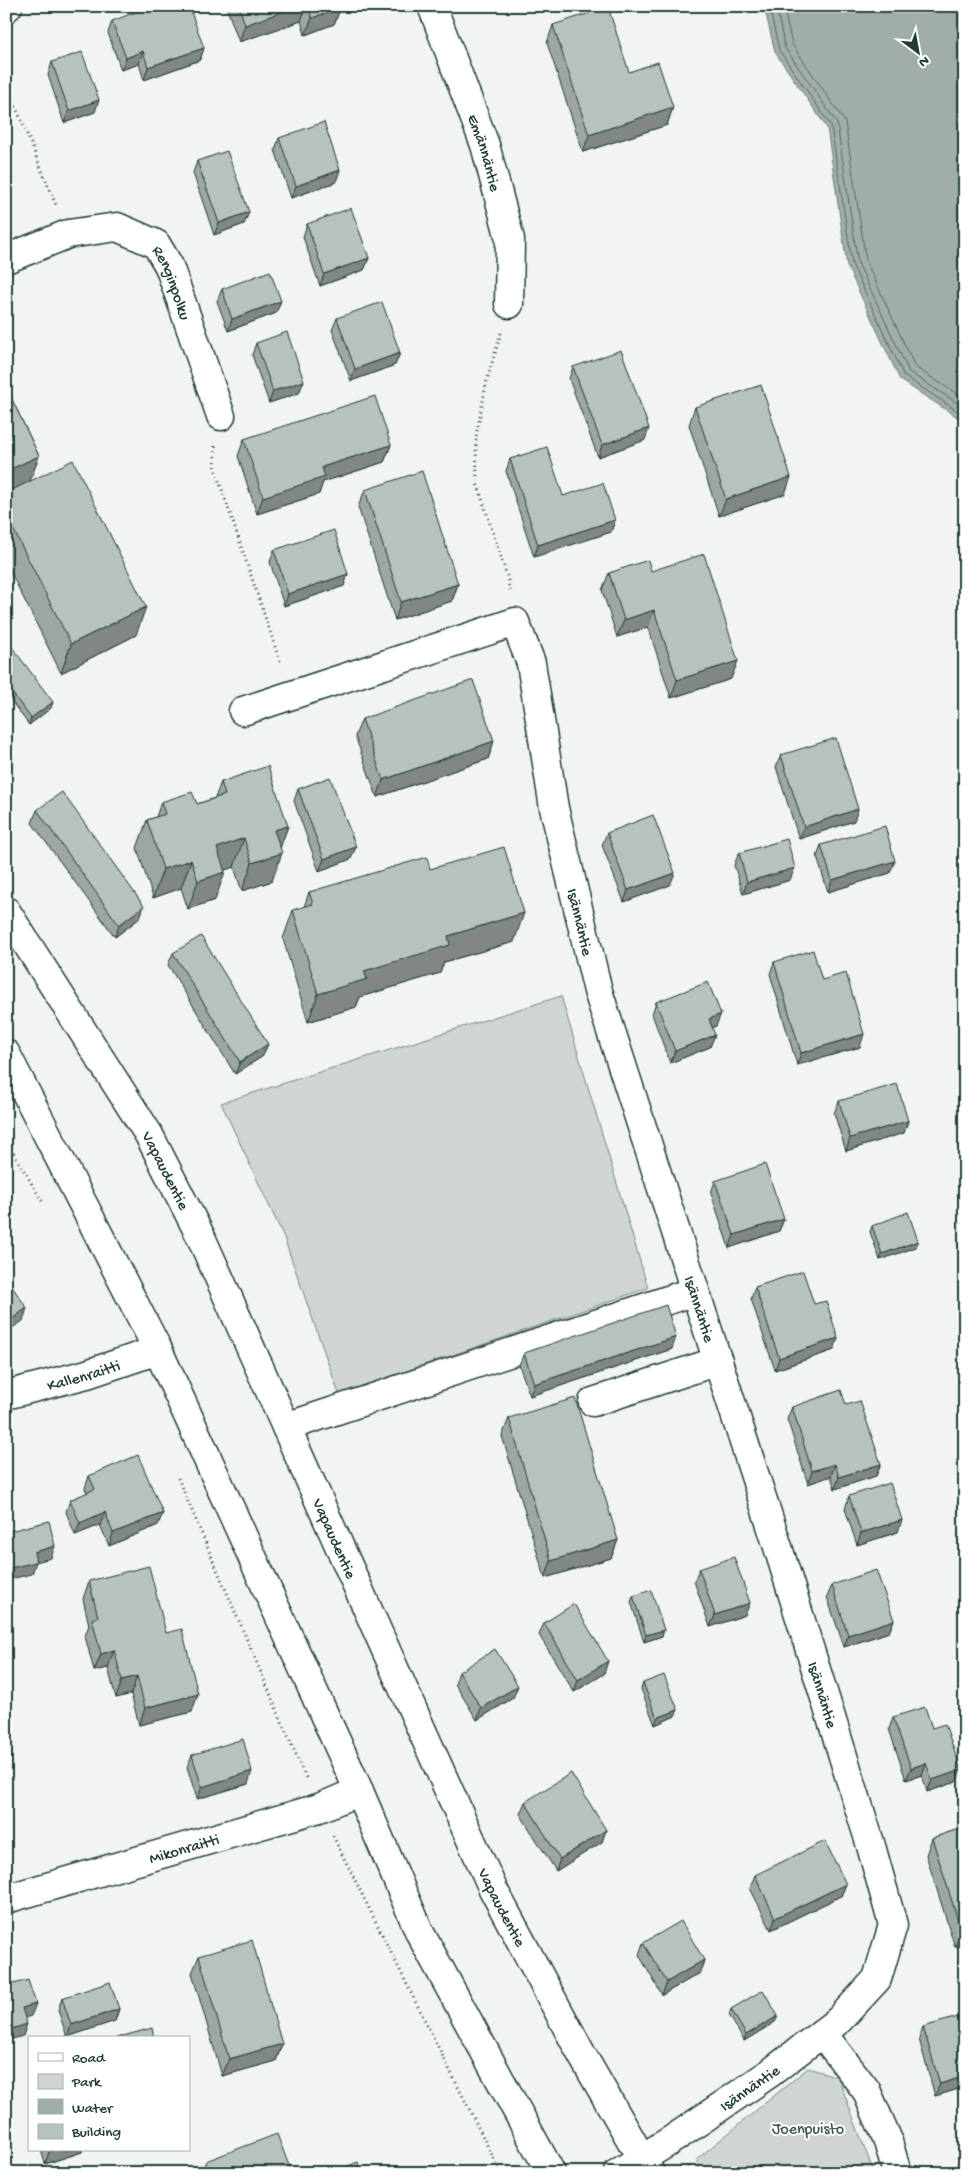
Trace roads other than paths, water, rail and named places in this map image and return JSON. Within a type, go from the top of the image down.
[{"type":"street","name":"Emännäntie","points":[[432,6],[485,145],[510,239],[509,304]]},
{"type":"street","name":"Renginpolku","points":[[6,259],[68,234],[117,227],[156,244],[169,266],[222,416]]},
{"type":"street","name":"Isännäntie","points":[[243,711],[515,622],[531,663],[554,808],[598,991],[718,1361],[862,1818],[893,1926],[877,1979],[840,2020],[770,2073],[692,2126],[646,2165],[618,2173]]},
{"type":"street","name":"Vapaudentie","points":[[6,911],[149,1135],[200,1235],[493,1888],[582,2055],[646,2165]]},
{"type":"street","points":[[6,1054],[158,1350],[359,1791],[420,1933],[551,2173]]},
{"type":"street","points":[[286,1427],[695,1291]]},
{"type":"street","name":"Kallenraitti","points":[[6,1395],[87,1374],[158,1350]]},
{"type":"street","points":[[593,1402],[718,1361]]},
{"type":"street","name":"Mikonraitti","points":[[6,1899],[319,1808],[359,1791]]},
{"type":"street","points":[[822,2033],[866,2090],[888,2138],[897,2173]]},
{"type":"water","points":[[764,6],[965,6],[965,422],[900,380],[847,266],[827,128],[775,52]]},
{"type":"park label","name":"Joenpuisto","points":[[808,2127]]}]
